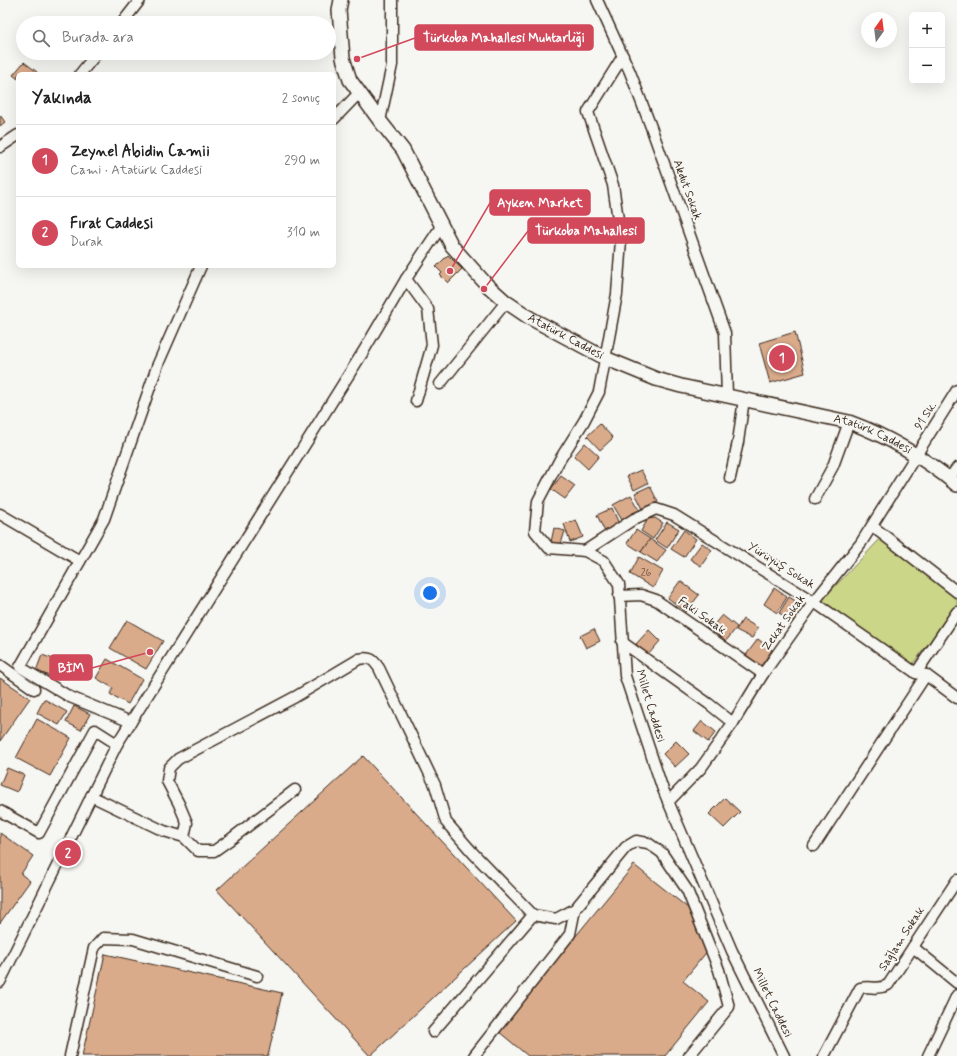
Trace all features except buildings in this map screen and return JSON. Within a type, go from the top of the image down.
[{"type":"main road","name":"Atatürk Caddesi","points":[[341,0],[340,10],[343,58],[350,80],[403,150],[452,246],[487,285],[506,302],[530,318],[605,358],[656,379],[681,386],[848,422],[874,431],[954,477]]},
{"type":"street","points":[[127,16],[140,0]]},
{"type":"street","points":[[380,121],[392,65],[392,0]]},
{"type":"street","name":"Akdut Sokak","points":[[597,0],[623,56],[651,127],[725,334],[727,396]]},
{"type":"street","name":"Millet Caddesi","points":[[623,56],[588,112],[613,185],[621,240],[617,294],[599,392],[584,421],[559,461],[538,501],[534,531],[549,548],[585,551],[604,560],[619,584],[625,676],[662,787],[732,951],[784,1056]]},
{"type":"street","points":[[82,72],[91,60]]},
{"type":"street","points":[[336,117],[359,93]]},
{"type":"street","points":[[0,147],[16,136]]},
{"type":"street","points":[[0,982],[117,744],[363,352],[406,279],[442,225]]},
{"type":"street","points":[[131,722],[70,697],[20,667],[104,519],[158,364],[200,268]]},
{"type":"street","points":[[406,279],[428,310],[432,345],[416,401]]},
{"type":"street","points":[[440,384],[506,302]]},
{"type":"street","name":"91 Sk.","points":[[916,455],[957,390]]},
{"type":"street","points":[[730,478],[738,442],[744,399]]},
{"type":"street","points":[[815,499],[833,466],[848,422]]},
{"type":"street","name":"Zekat Sokak","points":[[668,802],[701,768],[733,723],[763,674],[814,602],[861,543],[916,455]]},
{"type":"street","name":"Yürüyüş Sokak","points":[[585,551],[634,519],[656,509],[674,515],[814,602],[957,698]]},
{"type":"street","points":[[0,514],[80,561]]},
{"type":"street","points":[[872,526],[957,592]]},
{"type":"street","name":"Faki Sokak","points":[[619,596],[641,595],[656,600],[763,674]]},
{"type":"street","points":[[814,846],[921,674],[957,612]]},
{"type":"street","points":[[622,642],[709,704],[733,723]]},
{"type":"street","points":[[184,837],[186,823],[179,804],[167,781],[169,768],[178,759],[295,697],[359,660],[368,657],[374,660],[380,668],[435,785],[446,822],[473,853],[533,915],[556,918],[575,909],[626,847],[636,841],[648,843],[662,853],[687,890],[719,970],[729,1007],[689,1056]]},
{"type":"street","points":[[0,665],[34,688]]},
{"type":"street","points":[[0,811],[39,833],[95,730],[117,744]]},
{"type":"street","points":[[91,796],[164,831],[184,837],[198,851],[214,850],[232,839],[295,790]]},
{"type":"street","name":"Sağlam Sokak","points":[[824,1056],[860,988],[868,986],[879,989],[888,985],[957,880]]},
{"type":"street","points":[[474,1056],[570,934],[575,909]]},
{"type":"street","points":[[433,1032],[533,915]]},
{"type":"street","points":[[70,1056],[94,948],[103,938],[133,939],[257,976]]},
{"type":"street","points":[[913,947],[957,984]]},
{"type":"street","points":[[928,1056],[957,995]]},
{"type":"green space","points":[[881,538],[957,597],[957,607],[911,666],[822,600]]},
{"type":"place","name":"Türkoba Mahallesi Muhtarliği","points":[[357,59]]},
{"type":"place","name":"Ayken Market","points":[[450,271]]},
{"type":"place","name":"Türkoba Mahallesi","points":[[484,289]]},
{"type":"place","name":"Zeynel Abidin Camii","points":[[782,358]]},
{"type":"place","name":"BİM","points":[[150,652]]},
{"type":"place","name":"Fırat Caddesi","points":[[68,853]]}]
